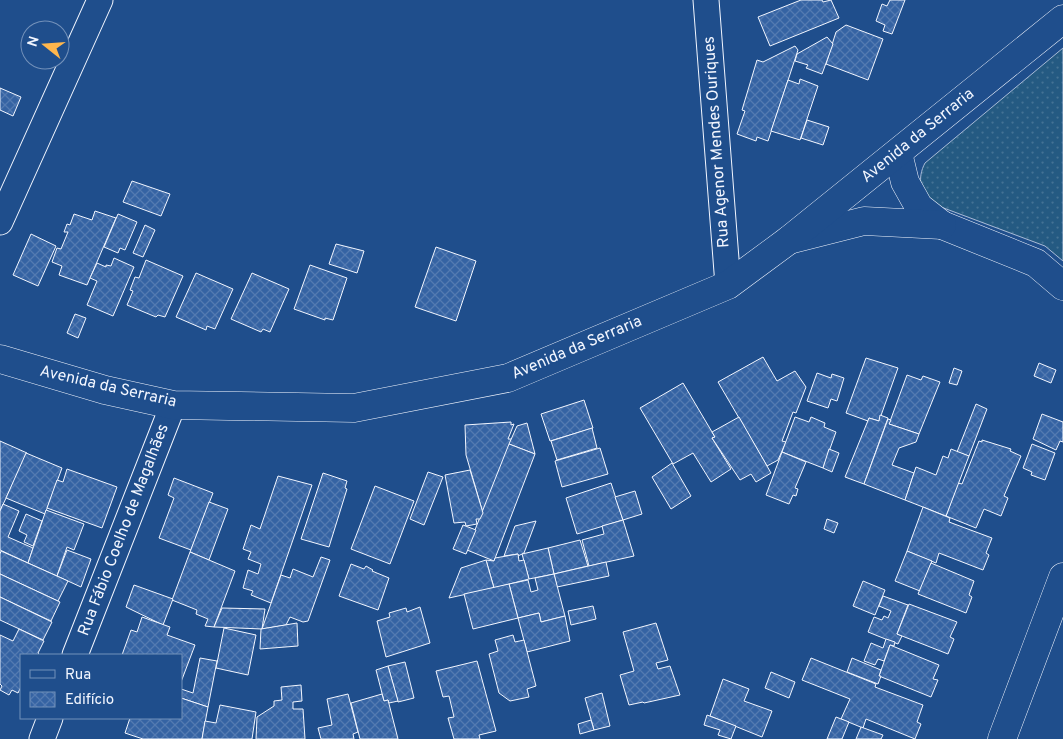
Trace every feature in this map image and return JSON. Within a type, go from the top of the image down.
[{"type":"main road","name":"Avenida da Serraria","points":[[0,359],[105,390],[173,405],[354,408],[508,378],[728,285],[789,240],[1063,19]]},
{"type":"main road","points":[[898,153],[905,182],[919,207],[942,225],[1036,263],[1063,286]]},
{"type":"main road","points":[[789,240],[864,221],[942,225]]},
{"type":"main road","points":[[1002,739],[1063,576]]},
{"type":"street","points":[[0,222],[100,0]]},
{"type":"street","name":"Rua Agenor Mendes Ouriques","points":[[706,0],[728,285]]},
{"type":"street","name":"Rua Fábio Coelho de Magalhães","points":[[75,654],[173,405]]},
{"type":"shaded area","points":[[1063,48],[1063,261],[1045,246],[933,204],[925,195],[921,185],[921,174],[925,163]]},
{"type":"building","points":[[801,0],[822,0],[823,2],[831,0],[839,18],[770,46],[758,17]]},
{"type":"building","points":[[890,0],[905,0],[892,34],[883,31],[885,25],[876,21],[882,4],[887,6]]},
{"type":"building","points":[[846,25],[883,39],[868,80],[826,64],[836,32]]},
{"type":"building","points":[[827,37],[833,44],[822,74],[806,68],[808,65],[795,61],[797,54]]},
{"type":"building","points":[[795,46],[798,50],[768,141],[757,137],[756,141],[737,134],[745,111],[742,110],[757,60],[763,62]]},
{"type":"building","points":[[800,79],[818,86],[800,140],[771,131],[788,80],[799,84]]},
{"type":"building","points":[[0,88],[21,97],[13,116],[0,110]]},
{"type":"building","points":[[807,120],[829,127],[823,145],[801,138]]},
{"type":"building","points":[[132,181],[170,194],[161,216],[123,202]]},
{"type":"building","points":[[95,211],[116,218],[87,285],[59,275],[62,266],[52,262],[57,248],[61,249],[68,232],[64,232],[67,224],[70,225],[74,214],[92,220]]},
{"type":"building","points":[[118,214],[137,222],[125,250],[120,248],[118,253],[104,247]]},
{"type":"building","points":[[145,225],[155,230],[143,257],[133,253]]},
{"type":"building","points":[[31,234],[56,246],[38,286],[13,275]]},
{"type":"building","points":[[336,244],[364,251],[357,273],[329,264]]},
{"type":"building","points":[[436,247],[476,261],[456,321],[415,307]]},
{"type":"building","points":[[114,258],[134,267],[113,316],[87,305],[97,281],[90,278],[97,263],[106,267],[106,265],[111,266]]},
{"type":"building","points":[[146,260],[183,276],[165,317],[158,315],[156,317],[127,305],[133,291],[130,290],[135,277],[139,278]]},
{"type":"building","points":[[310,265],[347,278],[333,320],[325,318],[325,320],[294,309]]},
{"type":"building","points":[[196,273],[233,289],[215,329],[207,326],[206,330],[176,317]]},
{"type":"building","points":[[252,273],[289,289],[270,332],[263,329],[261,332],[231,319]]},
{"type":"building","points":[[75,314],[86,318],[78,338],[67,333]]},
{"type":"building","points":[[763,357],[777,381],[795,371],[806,387],[796,413],[793,412],[782,441],[786,442],[778,460],[767,466],[718,382]]},
{"type":"building","points":[[866,358],[898,368],[879,421],[869,418],[868,421],[846,413]]},
{"type":"building","points":[[1039,363],[1056,370],[1051,383],[1034,376]]},
{"type":"building","points":[[954,368],[962,371],[957,385],[949,383]]},
{"type":"building","points":[[817,373],[831,378],[832,374],[844,378],[837,401],[831,399],[828,408],[807,401]]},
{"type":"building","points":[[907,375],[921,380],[923,376],[940,382],[919,434],[889,424]]},
{"type":"building","points":[[683,383],[715,437],[712,438],[731,469],[711,482],[693,453],[673,464],[640,408]]},
{"type":"building","points":[[584,400],[593,428],[550,441],[541,414]]},
{"type":"building","points":[[976,404],[987,409],[969,456],[957,452]]},
{"type":"building","points":[[1042,414],[1063,422],[1063,442],[1060,441],[1056,450],[1033,439]]},
{"type":"building","points":[[880,415],[888,418],[864,484],[845,477],[869,418],[879,421]]},
{"type":"building","points":[[739,417],[771,473],[756,482],[751,474],[740,480],[712,438],[715,437],[712,432]]},
{"type":"building","points":[[795,417],[809,422],[811,417],[825,423],[824,427],[836,432],[823,468],[782,452]]},
{"type":"building","points":[[888,419],[891,420],[889,424],[919,434],[916,442],[899,448],[892,465],[914,473],[905,500],[864,484]]},
{"type":"building","points":[[511,422],[511,425],[514,424],[508,439],[512,439],[483,513],[466,455],[465,425]]},
{"type":"building","points":[[527,423],[535,454],[509,444],[517,426]]},
{"type":"building","points":[[592,428],[597,448],[557,460],[551,441]]},
{"type":"building","points":[[982,440],[1011,449],[1010,451],[1021,456],[1004,496],[1008,498],[1001,516],[984,509],[976,528],[946,516],[958,483],[962,484],[979,441],[982,442]]},
{"type":"building","points":[[0,441],[27,453],[0,511]]},
{"type":"building","points":[[509,444],[535,454],[494,561],[467,550]]},
{"type":"building","points":[[1032,444],[1055,453],[1045,480],[1031,475],[1032,472],[1023,468]]},
{"type":"building","points":[[600,448],[608,474],[562,487],[555,461]]},
{"type":"building","points":[[829,449],[839,453],[832,472],[823,468]]},
{"type":"building","points":[[951,449],[969,456],[946,516],[905,500],[916,467],[936,475],[943,456],[948,458]]},
{"type":"building","points":[[782,452],[806,462],[795,488],[798,489],[796,496],[793,495],[789,504],[766,495]]},
{"type":"building","points":[[26,453],[62,468],[45,514],[6,498]]},
{"type":"building","points":[[672,463],[691,496],[671,509],[652,477]]},
{"type":"building","points":[[67,469],[117,487],[102,528],[47,508],[57,480],[63,482]]},
{"type":"building","points":[[470,470],[483,513],[480,519],[476,519],[477,524],[466,526],[465,522],[454,523],[445,475]]},
{"type":"building","points":[[428,472],[443,477],[424,525],[410,519]]},
{"type":"building","points":[[323,473],[347,481],[345,488],[347,489],[329,547],[301,539]]},
{"type":"building","points":[[278,476],[312,485],[271,603],[251,595],[253,591],[243,588],[248,570],[258,574],[261,564],[248,559],[251,552],[243,549],[251,525],[260,529]]},
{"type":"building","points":[[174,478],[213,493],[191,550],[159,538],[174,498],[168,495]]},
{"type":"building","points":[[611,483],[623,520],[577,534],[566,498]]},
{"type":"building","points":[[375,486],[414,501],[390,564],[351,549]]},
{"type":"building","points":[[635,491],[642,514],[623,520],[615,497]]},
{"type":"building","points":[[209,502],[228,509],[209,560],[190,552]]},
{"type":"building","points":[[3,504],[19,511],[8,537],[33,548],[28,563],[0,550],[0,511]]},
{"type":"building","points":[[923,507],[950,518],[949,522],[992,538],[986,553],[989,555],[983,570],[939,553],[936,563],[907,551]]},
{"type":"building","points":[[46,510],[84,524],[74,550],[67,547],[57,576],[28,563]]},
{"type":"building","points":[[26,514],[42,521],[33,546],[24,542],[27,535],[19,531]]},
{"type":"building","points":[[827,519],[838,523],[834,533],[824,529]]},
{"type":"building","points":[[623,520],[634,556],[589,566],[582,540],[604,534],[602,526]]},
{"type":"building","points":[[536,521],[524,553],[518,556],[518,554],[504,556],[515,526]]},
{"type":"building","points":[[463,525],[476,530],[466,554],[453,549]]},
{"type":"building","points":[[580,540],[588,566],[554,574],[548,548]]},
{"type":"building","points":[[548,548],[554,574],[529,579],[522,554]]},
{"type":"building","points":[[67,550],[91,559],[81,587],[57,576]]},
{"type":"building","points":[[1,551],[68,581],[58,601],[0,574]]},
{"type":"building","points":[[907,551],[932,561],[920,591],[895,581]]},
{"type":"building","points":[[190,552],[235,571],[214,627],[205,626],[208,619],[196,614],[197,610],[172,600]]},
{"type":"building","points":[[518,554],[519,561],[524,560],[529,579],[494,588],[486,560],[494,561],[495,558]]},
{"type":"building","points":[[321,557],[330,560],[308,621],[303,622],[290,617],[286,625],[262,629],[281,575],[290,578],[293,569],[313,577]]},
{"type":"building","points":[[486,560],[494,588],[449,598],[461,568]]},
{"type":"building","points":[[606,562],[609,576],[557,587],[554,574]]},
{"type":"building","points":[[931,563],[974,581],[969,595],[972,597],[966,613],[918,594]]},
{"type":"building","points":[[351,564],[364,569],[366,566],[372,571],[389,578],[378,610],[339,596]]},
{"type":"building","points":[[0,574],[60,602],[51,621],[0,597]]},
{"type":"building","points":[[554,574],[565,616],[541,622],[539,613],[518,618],[509,584],[528,580],[531,592],[538,590],[535,578]]},
{"type":"building","points":[[863,581],[885,590],[875,615],[853,606]]},
{"type":"building","points":[[509,584],[518,618],[473,629],[464,594]]},
{"type":"building","points":[[134,585],[173,599],[163,625],[126,607]]},
{"type":"building","points":[[883,596],[908,605],[897,634],[902,636],[898,644],[868,632],[874,617],[882,620],[884,616],[888,618],[891,611],[879,606]]},
{"type":"building","points":[[0,597],[52,622],[43,640],[0,620]]},
{"type":"building","points":[[909,604],[957,622],[950,637],[954,639],[948,654],[897,634]]},
{"type":"building","points":[[593,606],[596,619],[571,625],[568,611]]},
{"type":"building","points":[[420,607],[430,643],[386,657],[377,621],[390,617],[389,613],[406,608],[407,612]]},
{"type":"building","points":[[222,608],[265,609],[262,629],[214,627]]},
{"type":"building","points":[[539,613],[541,622],[565,616],[570,641],[527,652],[518,618]]},
{"type":"building","points":[[142,617],[170,627],[167,635],[195,645],[182,679],[182,654],[122,654],[131,630],[137,632]]},
{"type":"building","points":[[297,623],[298,646],[260,649],[261,629]]},
{"type":"building","points":[[656,623],[668,660],[656,663],[658,669],[670,666],[680,695],[629,705],[620,675],[634,671],[623,632]]},
{"type":"building","points":[[224,628],[256,635],[248,675],[216,668]]},
{"type":"building","points":[[19,629],[44,641],[39,654],[20,654],[20,689],[18,693],[12,690],[9,695],[0,690],[2,686],[0,684],[0,635],[13,641]]},
{"type":"building","points":[[513,635],[515,642],[524,640],[536,686],[527,689],[529,697],[510,701],[499,693],[489,654],[498,651],[495,640]]},
{"type":"building","points":[[886,639],[895,642],[894,646],[890,645],[884,661],[878,659],[875,665],[864,661],[871,643],[883,648]]},
{"type":"building","points":[[890,645],[939,665],[933,679],[938,680],[931,697],[879,676]]},
{"type":"building","points":[[200,658],[217,661],[208,707],[182,698],[182,689],[193,693]]},
{"type":"building","points":[[811,658],[876,684],[875,687],[923,705],[917,722],[921,724],[915,739],[866,719],[863,728],[841,719],[850,699],[802,680]]},
{"type":"building","points":[[852,658],[881,670],[878,684],[847,672]]},
{"type":"building","points":[[477,661],[496,731],[479,735],[480,739],[454,739],[448,718],[454,717],[449,696],[443,697],[436,671]]},
{"type":"building","points":[[405,662],[414,698],[398,702],[388,666]]},
{"type":"building","points":[[388,666],[398,701],[389,703],[388,700],[384,701],[376,670]]},
{"type":"building","points":[[771,672],[795,682],[789,698],[765,688]]},
{"type":"building","points":[[723,679],[749,689],[744,701],[772,711],[762,737],[710,716]]},
{"type":"building","points":[[301,685],[302,701],[293,702],[293,709],[303,709],[305,739],[256,739],[257,717],[274,706],[274,701],[282,700],[281,687]]},
{"type":"building","points":[[602,693],[610,726],[594,730],[585,698]]},
{"type":"building","points":[[348,694],[358,732],[353,734],[354,739],[321,739],[318,728],[332,725],[327,699]]},
{"type":"building","points":[[382,694],[384,701],[388,700],[398,739],[360,739],[351,703]]},
{"type":"building","points":[[182,698],[208,707],[202,739],[143,739],[125,733],[130,719],[182,719]]},
{"type":"building","points":[[220,705],[256,712],[252,739],[202,739],[205,721],[216,723]]},
{"type":"building","points":[[707,715],[736,726],[731,739],[718,735],[720,730],[704,725]]},
{"type":"building","points":[[836,717],[849,722],[842,739],[827,739]]},
{"type":"building","points":[[591,720],[594,730],[580,734],[578,724]]},
{"type":"building","points":[[861,727],[883,735],[881,739],[856,739]]}]
